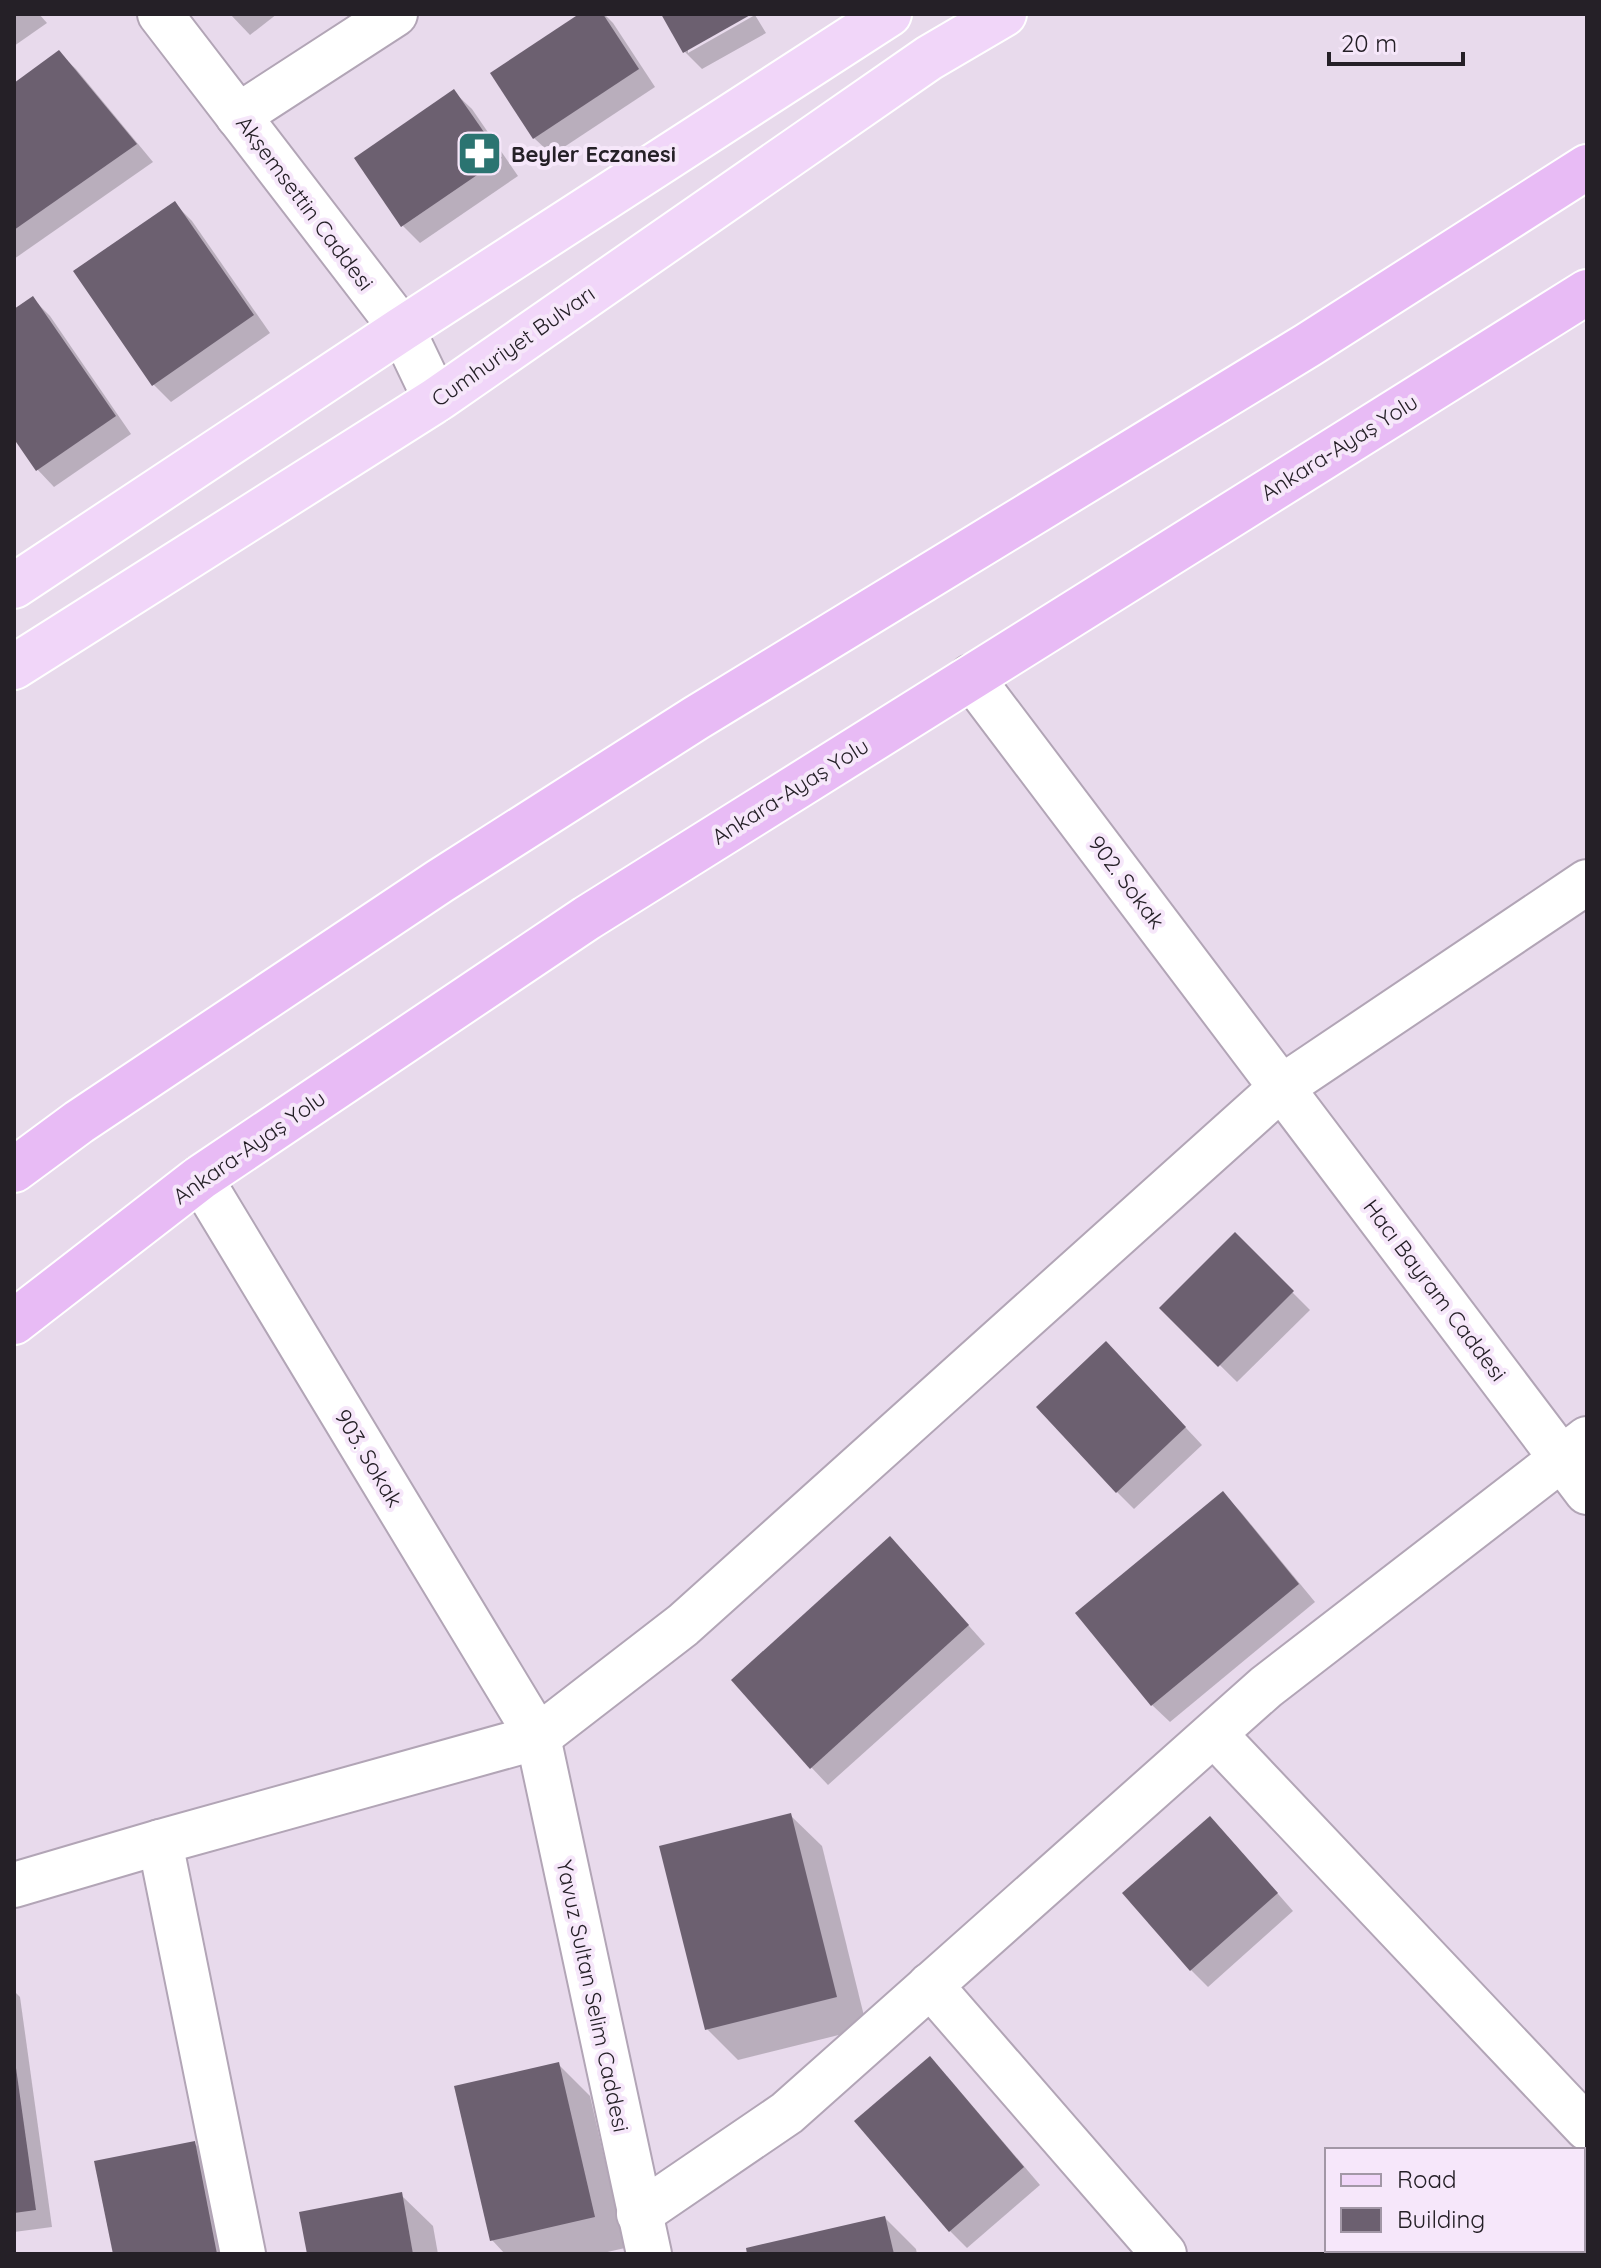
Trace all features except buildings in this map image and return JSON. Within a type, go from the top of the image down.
[{"type":"highway","points":[[14,1170],[79,1122],[440,881],[642,752],[1308,345],[1587,167]]},
{"type":"highway","name":"Ankara-Ayaş Yolu","points":[[14,1322],[200,1178],[587,918],[1587,292]]},
{"type":"main road","points":[[14,586],[402,329],[889,14]]},
{"type":"main road","name":"Cumhuriyet Bulvarı","points":[[14,667],[436,400],[929,58],[1004,14]]},
{"type":"street","name":"Akşemsettin Caddesi","points":[[160,14],[402,329],[436,400]]},
{"type":"street","points":[[238,116],[395,14]]},
{"type":"street","name":"902. Sokak","points":[[971,677],[1282,1087]]},
{"type":"street","points":[[14,1885],[538,1737],[683,1625],[1282,1087],[1587,882]]},
{"type":"street","name":"Hacı Bayram Caddesi","points":[[1282,1087],[1574,1448],[1587,1492]]},
{"type":"street","name":"903. Sokak","points":[[200,1178],[538,1737]]},
{"type":"street","points":[[644,2234],[787,2113],[1266,1687],[1574,1448]]},
{"type":"street","points":[[1214,1734],[1587,2128]]},
{"type":"street","name":"Yavuz Sultan Selim Caddesi","points":[[538,1737],[644,2234]]},
{"type":"street","points":[[160,1842],[243,2254]]},
{"type":"street","points":[[930,1985],[1164,2254]]},
{"type":"place","name":"Beyler Eczanesi","points":[[480,154]]}]
